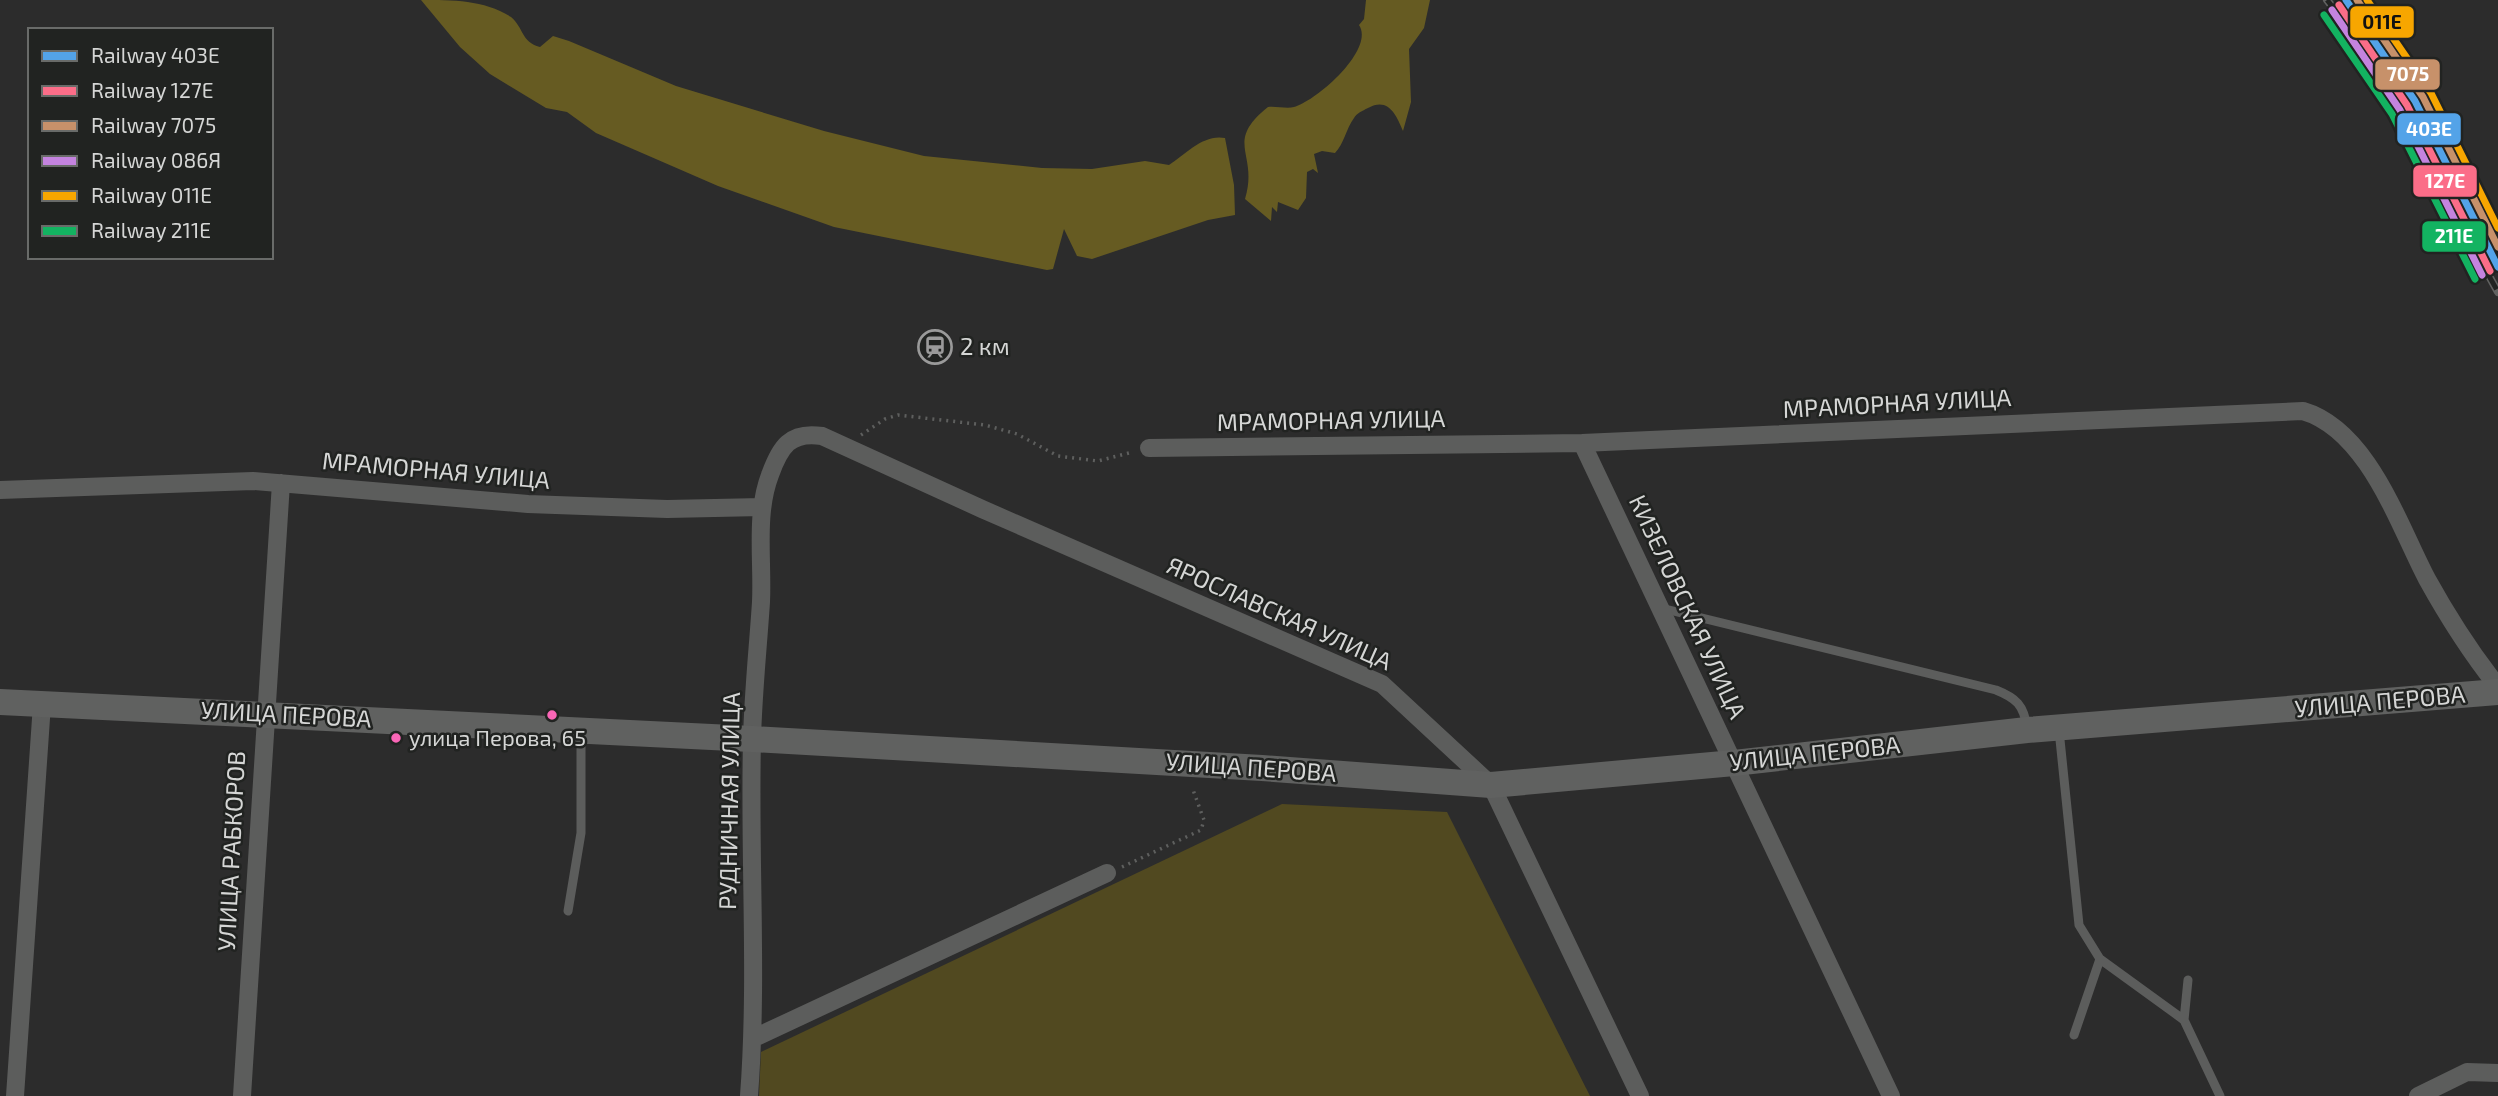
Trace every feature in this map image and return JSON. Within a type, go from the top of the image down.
[{"type":"main road","name":"УЛИЦА ПЕРОВА","points":[[0,702],[752,739],[1262,768],[1491,785],[1734,763],[2027,730],[2498,692]]},
{"type":"street","name":"МРАМОРНАЯ УЛИЦА","points":[[1149,448],[1582,443],[2303,411],[2315,415],[2333,427],[2377,478],[2444,608],[2498,687]]},
{"type":"street","name":"ЯРОСЛАВСКАЯ УЛИЦА","points":[[762,507],[769,475],[788,443],[798,435],[822,436],[1382,684],[1491,785],[1640,1096]]},
{"type":"street","name":"КИЗЕЛОВСКАЯ УЛИЦА","points":[[1582,443],[1891,1096]]},
{"type":"street","name":"МРАМОРНАЯ УЛИЦА","points":[[0,490],[208,482],[281,483],[528,504],[667,509],[762,507]]},
{"type":"street","name":"УЛИЦА РАБКОРОВ","points":[[242,1096],[281,483]]},
{"type":"street","name":"РУДНИЧНАЯ УЛИЦА","points":[[749,1096],[754,1038],[752,739],[762,576],[762,507]]},
{"type":"street","points":[[15,1096],[42,704]]},
{"type":"street","points":[[754,1038],[1107,873]]},
{"type":"street","points":[[2418,1096],[2467,1072],[2498,1073]]},
{"type":"lane","points":[[1659,608],[1996,690],[2014,698],[2022,707],[2027,730]]},
{"type":"lane","points":[[2059,728],[2074,900],[2079,925],[2100,959],[2183,1020],[2220,1096]]},
{"type":"lane","points":[[568,911],[581,833],[581,730]]},
{"type":"lane","points":[[2074,1035],[2100,959]]},
{"type":"lane","points":[[2183,1020],[2188,980]]},
{"type":"path","points":[[843,445],[885,419],[898,415],[985,425],[1017,434],[1058,456],[1097,461],[1149,448]]},
{"type":"path","points":[[1107,873],[1201,830],[1204,820],[1192,787]]},
{"type":"shaded area","points":[[421,0],[457,1],[490,7],[511,17],[534,45],[540,47],[553,36],[676,86],[824,131],[924,156],[1042,168],[1092,169],[1145,161],[1169,165],[1202,142],[1225,138],[1234,185],[1235,215],[1208,220],[1092,259],[1077,256],[1064,229],[1053,269],[1047,270],[834,227],[718,186],[596,133],[567,112],[546,108],[490,74],[460,47]]},
{"type":"shaded area","points":[[1366,0],[1430,0],[1424,28],[1409,49],[1411,102],[1403,131],[1394,113],[1386,106],[1375,105],[1360,112],[1351,122],[1335,153],[1322,151],[1314,154],[1318,173],[1313,169],[1307,172],[1306,198],[1298,210],[1278,202],[1277,212],[1272,207],[1271,221],[1245,199],[1248,183],[1245,149],[1247,130],[1268,107],[1291,108],[1304,102],[1317,95],[1342,72],[1359,47],[1362,35],[1359,25],[1364,19]]},
{"type":"shaded area","points":[[1282,804],[1447,812],[1590,1096],[759,1096],[761,1052]]},
{"type":"railway","points":[[2327,0],[2353,34],[2399,106],[2498,292]]},
{"type":"rail line","name":"403Е","points":[[2346,0],[2415,101],[2498,267]]},
{"type":"rail line","name":"7075","points":[[2357,0],[2423,97],[2498,247]]},
{"type":"rail line","name":"011Е","points":[[2367,0],[2431,93],[2498,228]]},
{"type":"rail line","name":"127Е","points":[[2339,5],[2407,105],[2490,271]]},
{"type":"rail line","name":"086Я","points":[[2332,10],[2400,110],[2482,275]]},
{"type":"rail line","name":"211Е","points":[[2324,15],[2392,114],[2475,279]]},
{"type":"place","name":"2 км","points":[[935,347]]},
{"type":"place","name":"улица Перова, 65","points":[[396,738]]}]
